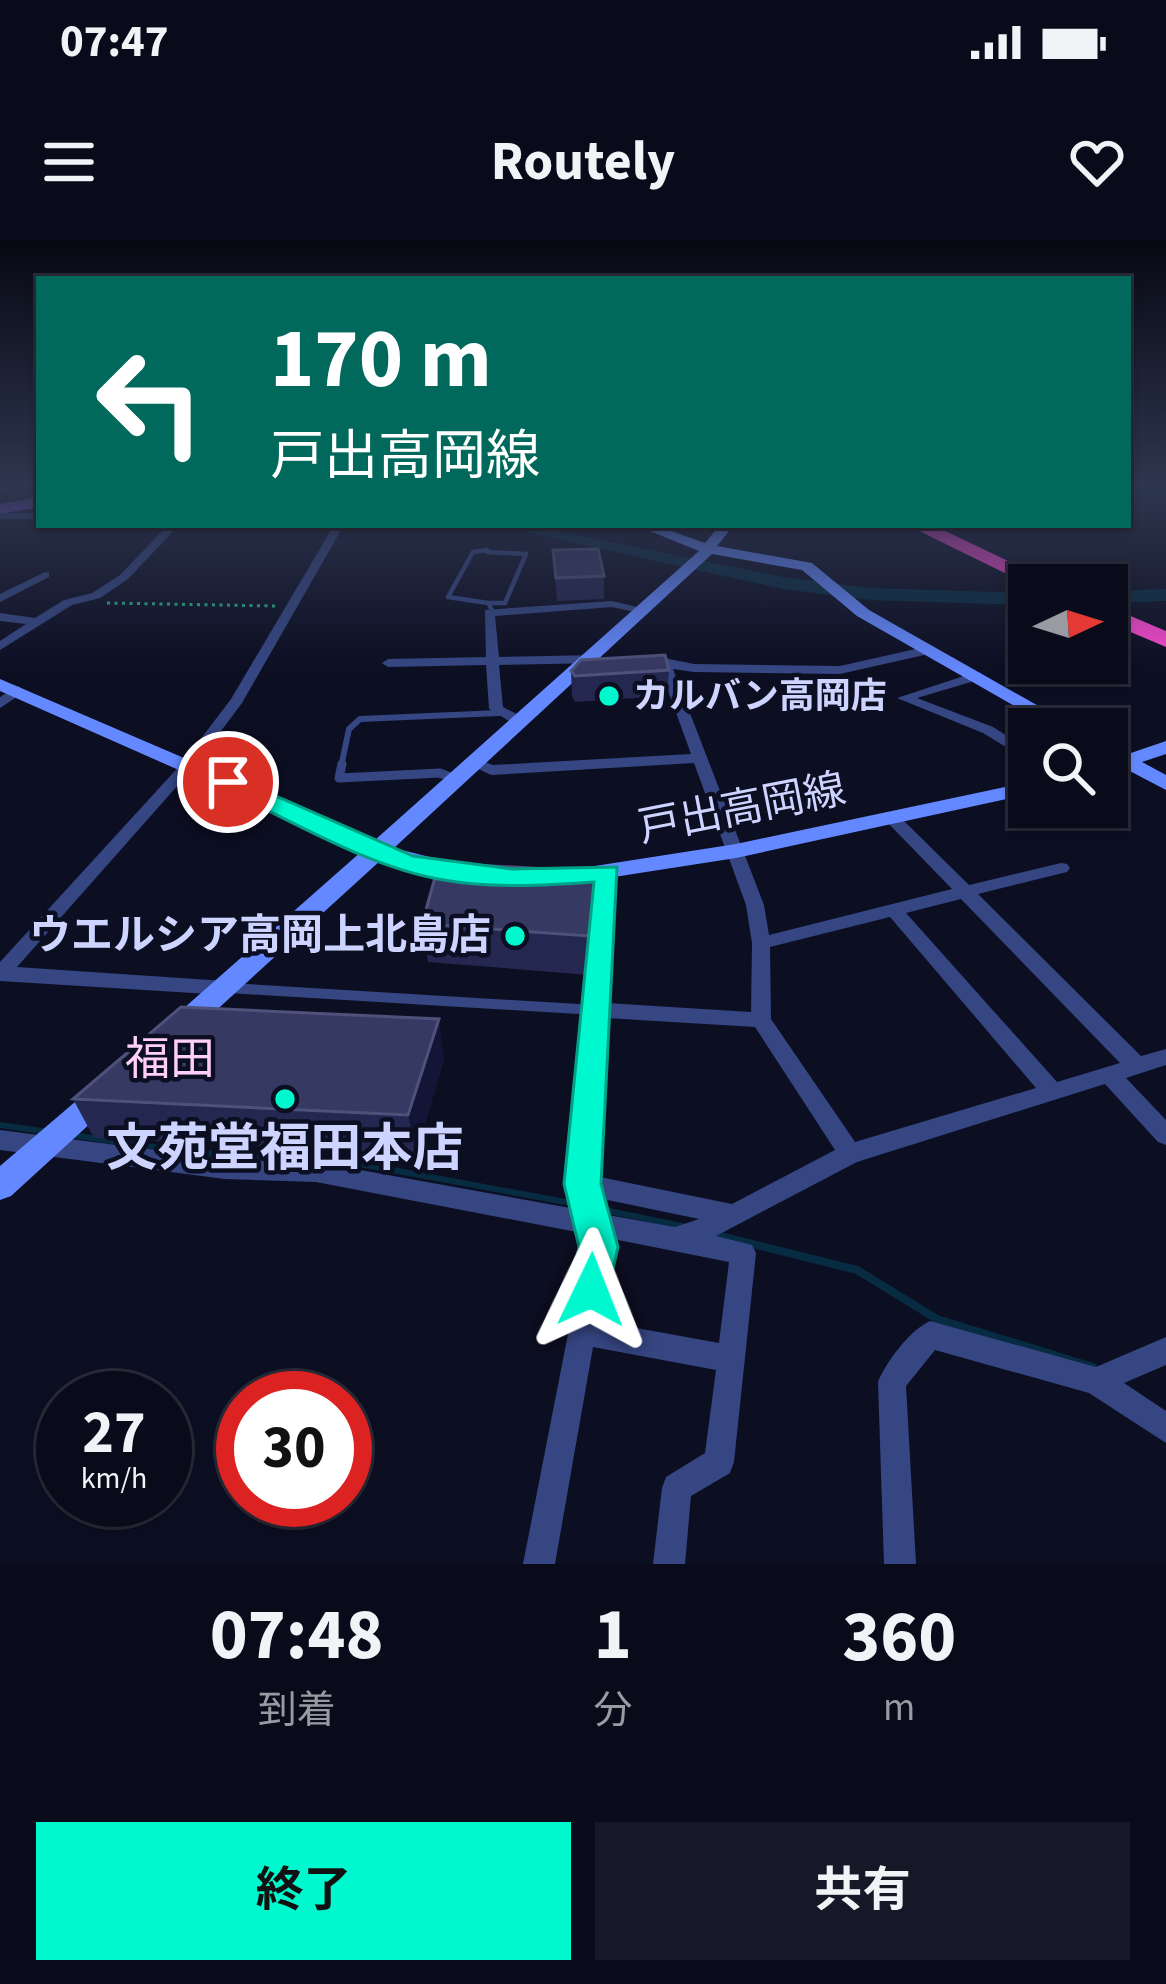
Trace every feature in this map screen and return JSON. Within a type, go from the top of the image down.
[{"type":"highway","points":[[966,548],[1008,567]]},
{"type":"highway","points":[[1128,623],[1166,640]]},
{"type":"main road","points":[[698,548],[814,569],[845,601],[1032,708]]},
{"type":"main road","points":[[157,1047],[465,771],[510,718],[599,659],[709,548]]},
{"type":"main road","points":[[6,692],[189,764],[375,849],[445,872],[490,876]]},
{"type":"main road","points":[[1128,760],[1166,747]]},
{"type":"main road","points":[[1128,768],[1166,784]]},
{"type":"main road","name":"戸出高岡線","points":[[546,878],[608,873],[736,851],[1008,793]]},
{"type":"main road","points":[[0,1186],[123,1077]]},
{"type":"street","points":[[0,646],[68,602],[81,603],[124,578],[153,548]]},
{"type":"street","points":[[0,973],[189,764],[236,700],[325,548]]},
{"type":"street","points":[[0,599],[45,575]]},
{"type":"street","points":[[510,718],[493,657],[490,607],[612,604],[644,610]]},
{"type":"street","points":[[0,617],[34,622]]},
{"type":"street","points":[[630,660],[747,671],[839,670],[929,650]]},
{"type":"street","points":[[398,664],[493,657],[599,659]]},
{"type":"street","points":[[664,662],[736,851],[761,943],[760,1020],[850,1154]]},
{"type":"street","points":[[976,676],[904,698],[988,730],[1008,743]]},
{"type":"street","points":[[465,771],[697,758]]},
{"type":"street","points":[[894,820],[1137,1066]]},
{"type":"street","points":[[761,943],[1061,868]]},
{"type":"street","points":[[539,1564],[598,1247],[586,1203],[595,1010],[608,873]]},
{"type":"street","points":[[893,909],[1053,1092]]},
{"type":"street","points":[[0,973],[224,988]]},
{"type":"street","points":[[595,1010],[760,1020]]},
{"type":"street","points":[[682,1237],[850,1154],[1166,1057]]},
{"type":"street","points":[[1110,1075],[1166,1135]]},
{"type":"street","points":[[0,1140],[225,1169],[316,1172],[724,1220]]},
{"type":"street","points":[[586,1203],[743,1253],[718,1462],[677,1488],[669,1564]]},
{"type":"street","points":[[583,1332],[732,1358]]},
{"type":"street","points":[[900,1564],[892,1382],[930,1335],[1106,1377],[1166,1428]]},
{"type":"street","points":[[1106,1377],[1166,1351]]},
{"type":"lane","points":[[472,552],[526,554],[505,603],[490,607],[448,597],[472,552]]},
{"type":"lane","points":[[465,771],[339,778],[349,729],[360,719],[398,715],[510,718]]},
{"type":"lane","points":[[224,988],[595,1010]]},
{"type":"path","points":[[81,603],[291,606]]},
{"type":"building","points":[[598,549],[604,576],[556,578],[553,550]]},
{"type":"building","points":[[665,655],[669,670],[575,676],[571,671],[581,660]]},
{"type":"building","points":[[439,863],[600,872],[589,936],[422,924]]},
{"type":"building","points":[[181,1007],[439,1019],[408,1115],[73,1099]]},
{"type":"waterway","points":[[613,548],[783,583],[871,594],[1008,598]]},
{"type":"waterway","points":[[1128,596],[1166,595]]},
{"type":"waterway","points":[[0,1125],[42,1131]]},
{"type":"waterway","points":[[71,1135],[196,1153],[333,1159],[576,1204]]},
{"type":"waterway","points":[[599,1209],[682,1226]]},
{"type":"waterway","points":[[716,1235],[857,1270],[937,1319],[1093,1367]]},
{"type":"place","name":"カルバン高岡店","points":[[609,696]]},
{"type":"place","name":"ウエルシア高岡上北島店","points":[[515,936]]},
{"type":"place","name":"文苑堂福田本店","points":[[285,1099]]},
{"type":"district","name":"福田","points":[[170,1060]]},
{"type":"route","points":[[228,782],[404,861],[445,872],[512,878],[608,873],[582,1184],[598,1247],[591,1290]]}]
